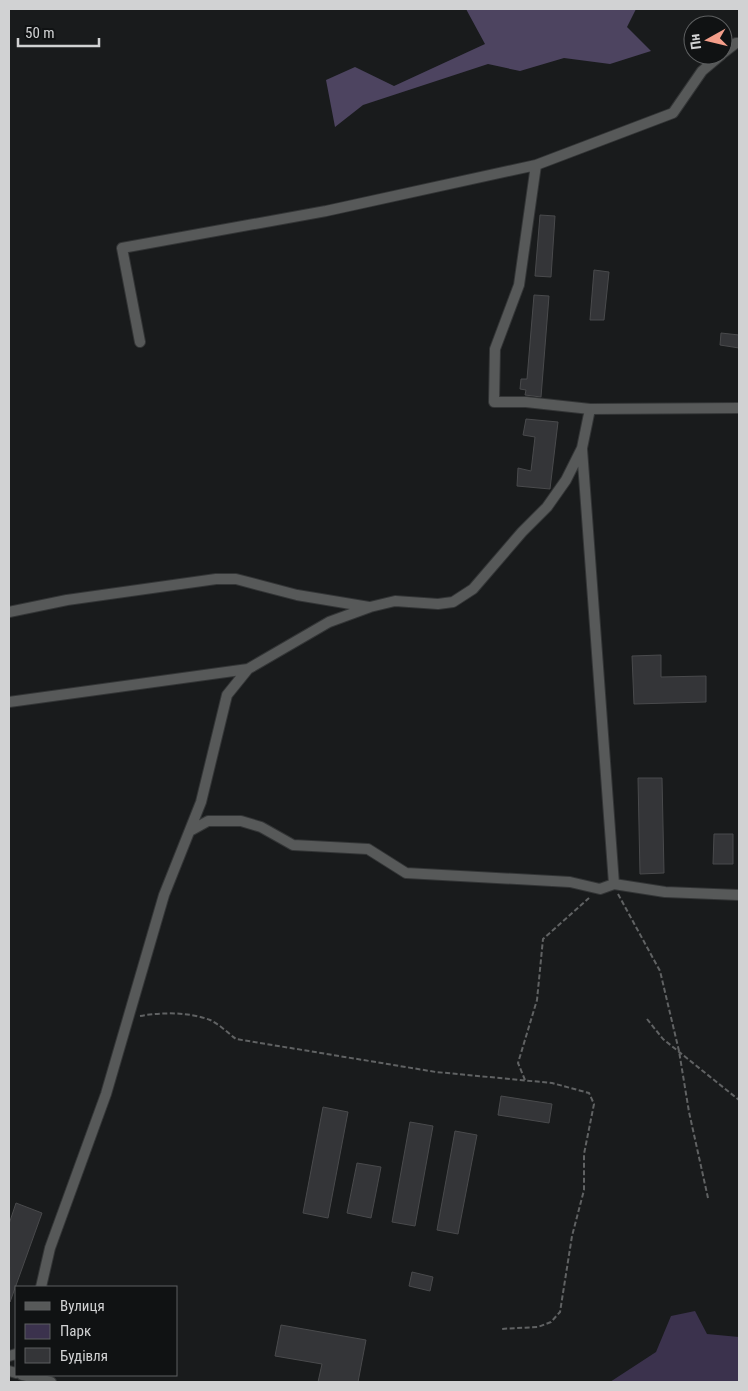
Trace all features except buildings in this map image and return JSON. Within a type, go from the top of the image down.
[{"type":"street","points":[[140,342],[122,248],[326,212],[536,165],[673,113],[702,71],[709,65]]},
{"type":"street","points":[[536,165],[519,285],[495,349],[494,402],[526,402],[590,409],[739,408]]},
{"type":"street","points":[[41,1286],[50,1248],[106,1094],[164,895],[201,802],[227,694],[248,669],[329,622],[370,607],[395,601],[438,604],[453,602],[473,589],[517,538],[547,507],[566,480],[582,448],[590,409]]},
{"type":"street","points":[[582,448],[614,884]]},
{"type":"street","points":[[9,612],[67,600],[216,579],[236,579],[297,595],[370,607]]},
{"type":"street","points":[[9,702],[248,669]]},
{"type":"street","points":[[190,830],[208,821],[240,821],[261,827],[292,845],[368,849],[406,873],[570,882],[600,889],[614,884],[665,892],[739,895]]},
{"type":"street","points":[[26,1376],[51,1382]]},
{"type":"path","points":[[614,884],[627,914],[645,940],[660,971],[679,1051],[689,1112],[708,1198]]},
{"type":"path","points":[[525,1080],[518,1063],[537,1000],[543,938],[600,889]]},
{"type":"path","points":[[127,1018],[153,1014],[183,1014],[211,1021],[236,1039],[436,1072],[552,1083],[590,1093],[594,1104],[584,1154],[584,1190],[572,1236],[560,1312],[552,1322],[538,1327],[500,1329]]},
{"type":"path","points":[[647,1020],[663,1039],[739,1100]]},
{"type":"green space","points":[[695,1311],[707,1334],[739,1337],[739,1382],[610,1382],[656,1352],[671,1316]]},
{"type":"shaded area","points":[[466,9],[636,9],[627,27],[651,51],[610,64],[564,58],[520,71],[488,64],[363,105],[335,127],[326,80],[355,67],[394,86],[485,44]]}]
